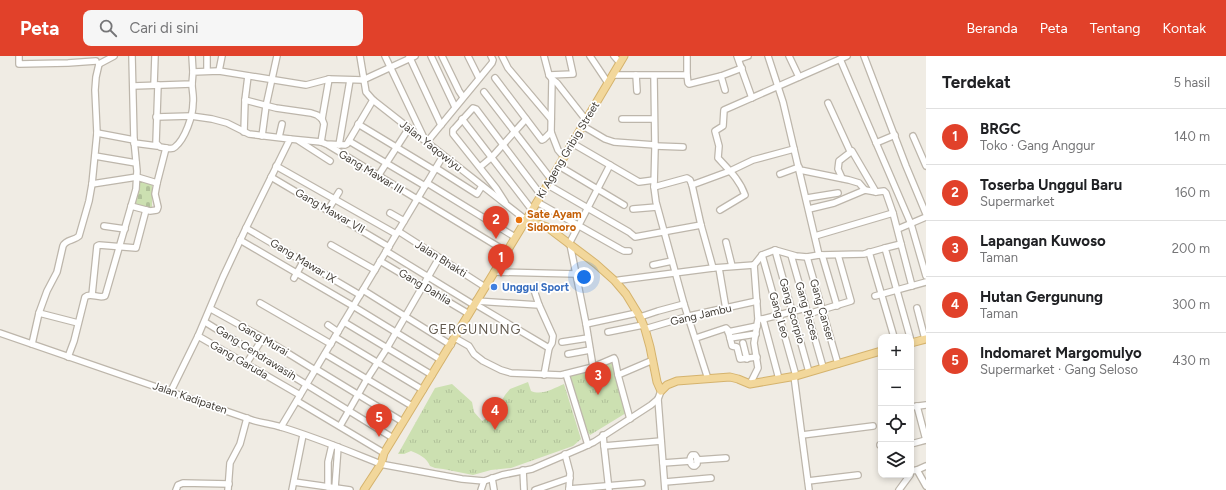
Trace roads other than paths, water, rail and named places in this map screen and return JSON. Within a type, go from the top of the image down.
[{"type":"main road","name":"Ki Ageng Gribig Street","points":[[364,490],[381,464],[384,453],[412,406],[507,252],[624,56]]},
{"type":"main road","points":[[526,220],[547,227],[596,264],[615,281],[626,294],[644,327],[657,382],[661,391],[667,385],[677,381],[730,377],[750,384],[795,376],[878,352]]},
{"type":"main road","points":[[914,341],[926,339]]},
{"type":"street","points":[[19,56],[19,64],[96,60],[114,56]]},
{"type":"street","points":[[57,56],[58,63]]},
{"type":"street","points":[[68,357],[74,341],[85,296],[87,294],[99,297],[105,296],[136,189],[137,177],[134,142],[132,56]]},
{"type":"street","points":[[155,56],[157,146]]},
{"type":"street","points":[[97,133],[134,142],[166,148],[175,148],[184,136],[194,103],[192,56]]},
{"type":"street","points":[[207,56],[207,71]]},
{"type":"street","points":[[219,71],[222,56]]},
{"type":"street","points":[[262,136],[266,106],[277,56]]},
{"type":"street","name":"Jalan Yaqowiyu","points":[[360,56],[366,92],[373,100],[526,220]]},
{"type":"street","points":[[385,56],[426,141],[492,63],[493,61],[491,57],[507,56]]},
{"type":"street","points":[[431,56],[456,107]]},
{"type":"street","points":[[442,56],[463,97]]},
{"type":"street","points":[[468,56],[478,78]]},
{"type":"street","points":[[502,56],[508,68],[551,119]]},
{"type":"street","points":[[544,56],[551,77],[551,132],[558,150],[564,157]]},
{"type":"street","points":[[551,77],[573,74],[569,56]]},
{"type":"street","points":[[590,56],[608,83]]},
{"type":"street","points":[[614,56],[620,63]]},
{"type":"street","points":[[687,56],[687,75],[689,84],[721,76],[742,68]]},
{"type":"street","points":[[748,56],[738,58],[752,98]]},
{"type":"street","points":[[768,56],[779,86],[815,236],[837,306]]},
{"type":"street","points":[[789,56],[799,77]]},
{"type":"street","points":[[720,210],[746,195],[730,171],[718,158],[719,146],[714,131],[723,126],[724,110],[847,56]]},
{"type":"street","points":[[864,56],[926,216],[898,229]]},
{"type":"street","points":[[193,72],[219,71],[306,85],[329,79],[364,80],[411,57],[441,125]]},
{"type":"street","points":[[840,59],[911,224],[926,276]]},
{"type":"street","points":[[32,344],[39,313],[47,291],[57,272],[64,244],[69,240],[76,238],[80,234],[90,197],[97,133],[95,100],[96,60]]},
{"type":"street","points":[[613,75],[687,75]]},
{"type":"street","points":[[636,75],[637,91]]},
{"type":"street","points":[[244,132],[245,100],[248,76]]},
{"type":"street","points":[[654,76],[654,187],[657,207],[684,304],[708,379]]},
{"type":"street","points":[[721,76],[725,90]]},
{"type":"street","points":[[551,77],[557,83],[585,123],[607,140],[614,142],[683,148]]},
{"type":"street","points":[[496,78],[542,140],[544,140],[551,132]]},
{"type":"street","points":[[323,143],[324,126],[322,119],[329,79]]},
{"type":"street","points":[[339,145],[350,80]]},
{"type":"street","points":[[133,86],[192,84]]},
{"type":"street","points":[[484,92],[515,132],[549,182],[635,237],[701,225]]},
{"type":"street","points":[[245,100],[266,106],[311,113],[322,119]]},
{"type":"street","points":[[156,117],[191,116],[221,121],[249,134],[345,145],[349,141],[373,100]]},
{"type":"street","points":[[828,103],[850,152],[852,151],[876,192]]},
{"type":"street","points":[[507,206],[500,192],[453,134],[453,130],[472,108],[475,108],[539,198],[620,250],[629,252]]},
{"type":"street","points":[[462,118],[532,210]]},
{"type":"street","points":[[622,118],[654,119]]},
{"type":"street","points":[[480,167],[503,146],[526,119]]},
{"type":"street","points":[[279,137],[282,124]]},
{"type":"street","points":[[358,124],[477,194],[482,186]]},
{"type":"street","points":[[378,176],[409,128]]},
{"type":"street","points":[[876,143],[895,135]]},
{"type":"street","points":[[913,136],[926,166]]},
{"type":"street","points":[[171,391],[211,309],[240,240],[290,139]]},
{"type":"street","points":[[297,139],[330,161]]},
{"type":"street","points":[[349,141],[426,184],[515,237]]},
{"type":"street","name":"Gang Mawar III","points":[[323,143],[507,252]]},
{"type":"street","points":[[572,143],[639,182],[654,180]]},
{"type":"street","points":[[131,206],[154,211],[158,209],[155,194],[166,148]]},
{"type":"street","points":[[692,185],[730,171],[753,160],[794,149]]},
{"type":"street","points":[[842,178],[838,169],[839,161],[850,152]]},
{"type":"street","points":[[95,156],[136,163]]},
{"type":"street","points":[[281,427],[443,156]]},
{"type":"street","points":[[593,367],[586,324],[569,244],[610,165]]},
{"type":"street","name":"Jalan Bhakti","points":[[276,166],[397,233],[485,287]]},
{"type":"street","points":[[559,166],[624,205]]},
{"type":"street","points":[[780,174],[799,168],[857,182],[865,190]]},
{"type":"street","points":[[92,184],[137,177],[157,183]]},
{"type":"street","name":"Gang Mawar VII","points":[[271,177],[328,210],[428,277],[475,303],[549,348]]},
{"type":"street","points":[[654,187],[687,178],[690,180],[713,268]]},
{"type":"street","points":[[809,209],[834,203],[865,190],[876,192],[884,191],[898,229],[912,286]]},
{"type":"street","points":[[328,210],[339,192]]},
{"type":"street","points":[[807,198],[838,193]]},
{"type":"street","points":[[633,209],[657,207]]},
{"type":"street","points":[[92,295],[97,246],[136,247],[146,210]]},
{"type":"street","points":[[390,213],[404,221]]},
{"type":"street","points":[[815,236],[893,213]]},
{"type":"street","points":[[104,226],[125,229]]},
{"type":"street","name":"Gang Mawar IX","points":[[246,228],[303,262],[405,317],[453,341],[469,346],[478,358],[501,370],[511,373],[544,375],[566,374],[593,367],[614,358],[618,375]]},
{"type":"street","points":[[240,240],[295,275],[353,306],[441,360]]},
{"type":"street","points":[[726,242],[732,266]]},
{"type":"street","points":[[778,379],[760,319],[757,301],[754,265],[762,255],[775,250],[792,255],[807,257],[821,255],[864,254],[901,244]]},
{"type":"street","points":[[331,245],[375,270]]},
{"type":"street","points":[[885,248],[909,334]]},
{"type":"street","name":"Gang Scorpio","points":[[775,250],[809,372]]},
{"type":"street","points":[[870,252],[893,334]]},
{"type":"street","name":"Gang Leo","points":[[762,255],[795,376],[809,490]]},
{"type":"street","name":"Gang Pisces","points":[[792,255],[823,367]]},
{"type":"street","points":[[808,314],[851,301],[838,255]]},
{"type":"street","name":"Gang Canser","points":[[807,257],[838,364]]},
{"type":"street","points":[[340,426],[439,258]]},
{"type":"street","name":"Gang Dahlia","points":[[380,261],[469,314]]},
{"type":"street","points":[[653,265],[672,261]]},
{"type":"street","points":[[295,275],[303,262]]},
{"type":"street","points":[[615,281],[675,272],[754,265]]},
{"type":"street","points":[[719,268],[726,309]]},
{"type":"street","points":[[494,272],[576,274]]},
{"type":"street","points":[[875,296],[926,282]]},
{"type":"street","points":[[534,290],[553,336],[544,375]]},
{"type":"street","name":"Gang Jambu","points":[[608,332],[644,327],[757,301]]},
{"type":"street","points":[[260,303],[330,344]]},
{"type":"street","points":[[475,303],[539,305]]},
{"type":"street","points":[[586,324],[658,311],[684,304]]},
{"type":"street","points":[[760,319],[806,308]]},
{"type":"street","points":[[917,308],[926,339]]},
{"type":"street","name":"Gang Murai","points":[[211,309],[316,369],[403,422]]},
{"type":"street","points":[[39,313],[78,323]]},
{"type":"street","points":[[750,384],[757,371],[758,364],[754,343],[757,326],[760,319]]},
{"type":"street","name":"Gang Cendrawasih","points":[[205,322],[393,438]]},
{"type":"street","points":[[344,322],[432,375]]},
{"type":"street","points":[[328,326],[336,335],[422,390]]},
{"type":"street","points":[[728,332],[757,326]]},
{"type":"street","points":[[696,338],[726,328],[732,346],[737,347],[740,359],[757,357]]},
{"type":"street","name":"Jalan Kadipaten","points":[[0,333],[247,418],[281,427],[390,467],[462,479],[484,481]]},
{"type":"street","points":[[730,338],[756,334]]},
{"type":"street","name":"Gang Garuda","points":[[198,336],[246,364],[384,453]]},
{"type":"street","points":[[246,364],[263,338]]},
{"type":"street","points":[[562,342],[588,338]]},
{"type":"street","points":[[743,343],[746,359]]},
{"type":"street","points":[[568,354],[590,350]]},
{"type":"street","points":[[325,354],[412,406]]},
{"type":"street","points":[[630,419],[618,375],[653,360]]},
{"type":"street","points":[[566,374],[588,445]]},
{"type":"street","points":[[661,391],[658,399],[665,490]]},
{"type":"street","points":[[481,490],[484,481],[502,475],[532,469],[588,445],[630,419],[658,399]]},
{"type":"street","points":[[914,443],[926,440],[914,407],[926,406]]},
{"type":"street","points":[[176,490],[177,486],[182,484],[228,487],[230,463],[240,444],[247,418]]},
{"type":"street","points":[[802,435],[873,426]]},
{"type":"street","points":[[292,490],[303,435]]},
{"type":"street","points":[[604,435],[609,488]]},
{"type":"street","points":[[604,446],[662,441]]},
{"type":"street","points":[[328,487],[328,462],[332,445]]},
{"type":"street","points":[[335,488],[338,447]]},
{"type":"street","points":[[565,454],[569,466],[569,490],[609,488],[642,483]]},
{"type":"street","points":[[663,463],[691,461],[691,456],[694,455],[697,460],[726,458]]},
{"type":"street","points":[[914,471],[926,466]]},
{"type":"street","points":[[523,470],[524,490]]},
{"type":"street","points":[[918,470],[926,486]]},
{"type":"street","points":[[808,481],[858,475]]},
{"type":"street","points":[[492,478],[494,490]]},
{"type":"street","points":[[535,490],[570,478]]},
{"type":"street","points":[[665,482],[711,478]]},
{"type":"street","points":[[899,490],[908,478]]},
{"type":"street","points":[[294,482],[350,490]]},
{"type":"place","name":"Sate Ayam Sidomoro","points":[[519,220]]},
{"type":"place","name":"Toserba Unggul Baru","points":[[496,239]]},
{"type":"place","name":"BRGC","points":[[501,277]]},
{"type":"place","name":"Unggul Sport","points":[[494,287]]},
{"type":"place","name":"Lapangan Kuwoso","points":[[598,395]]},
{"type":"place","name":"Hutan Gergunung","points":[[495,430]]},
{"type":"place","name":"Indomaret Margomulyo","points":[[379,437]]},
{"type":"district","name":"GERGUNUNG","points":[[475,329]]}]
